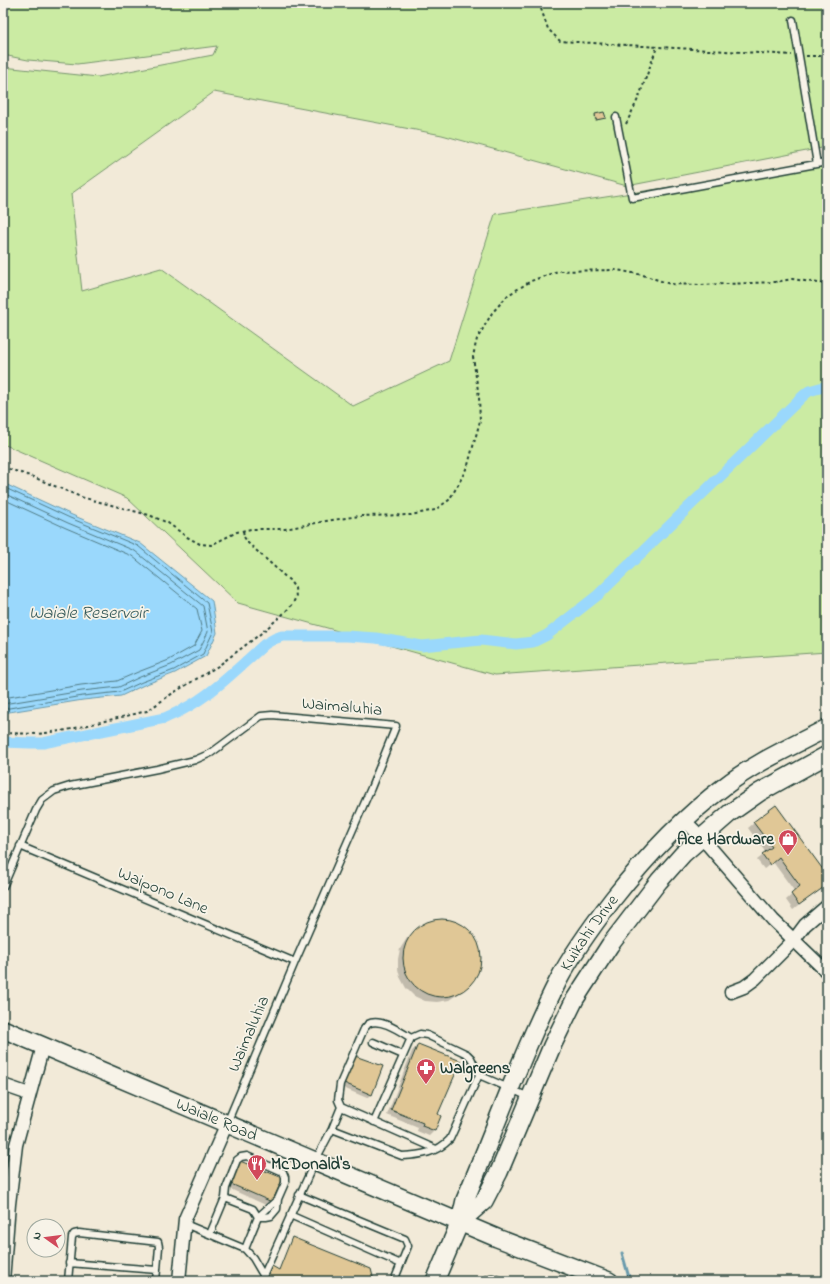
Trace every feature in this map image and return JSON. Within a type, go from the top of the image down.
[{"type":"main road","name":"Kuikahi Drive","points":[[435,1281],[460,1222],[465,1200],[536,1028],[558,980],[579,946],[637,869],[694,810],[726,785],[755,767],[827,728]]},
{"type":"main road","name":"Kuikahi Drive","points":[[460,1222],[484,1201],[499,1172],[565,1018],[590,974],[610,945],[659,881],[683,854],[730,813],[760,792],[827,755]]},
{"type":"main road","name":"Waiale Road","points":[[3,1028],[497,1238],[609,1281]]},
{"type":"street","points":[[684,820],[702,838],[773,920],[826,970]]},
{"type":"street","points":[[731,992],[755,979],[793,940],[805,925],[827,906]]},
{"type":"street","points":[[3,1281],[6,1204],[16,1145],[43,1046]]},
{"type":"street","points":[[3,1085],[29,1094]]},
{"type":"street","points":[[179,1281],[185,1219],[227,1123]]},
{"type":"lane","points":[[793,20],[817,164]]},
{"type":"lane","points":[[616,117],[632,198],[827,162]]},
{"type":"lane","name":"Waimaluhia","points":[[3,887],[36,810],[42,800],[54,791],[70,786],[195,760],[211,753],[261,716],[272,715],[396,726],[371,788],[227,1123]]},
{"type":"lane","name":"Waipono Lane","points":[[20,846],[295,962]]},
{"type":"lane","points":[[411,1038],[394,1028],[377,1022],[369,1024],[364,1029],[340,1084],[338,1100],[341,1107],[436,1149]]},
{"type":"lane","points":[[374,1122],[411,1038],[420,1034],[427,1035],[467,1054],[471,1058],[479,1074],[530,1098]]},
{"type":"lane","points":[[373,1042],[403,1056]]},
{"type":"lane","points":[[332,1129],[402,1156],[414,1156],[442,1147],[450,1139],[479,1074]]},
{"type":"lane","points":[[262,1278],[299,1195],[332,1129],[341,1107]]},
{"type":"lane","points":[[210,1234],[225,1198],[226,1188],[237,1160],[246,1156],[283,1172],[285,1183],[278,1199],[277,1210],[271,1216],[258,1217]]},
{"type":"lane","points":[[299,1195],[405,1239],[408,1246],[394,1281]]},
{"type":"lane","points":[[225,1198],[253,1209],[258,1217]]},
{"type":"lane","points":[[290,1215],[401,1264]]},
{"type":"lane","points":[[245,1249],[258,1217]]},
{"type":"lane","points":[[185,1224],[245,1249],[252,1258],[262,1278]]},
{"type":"lane","points":[[68,1281],[72,1237],[74,1234],[78,1233],[158,1242],[159,1246],[156,1281]]},
{"type":"lane","points":[[69,1263],[157,1270]]},
{"type":"lane","points":[[485,1281],[487,1278],[493,1278],[500,1281]]},
{"type":"path","points":[[539,3],[548,29],[560,41],[827,56]]},
{"type":"path","points":[[620,135],[639,96],[657,47]]},
{"type":"path","points":[[3,467],[33,477],[81,497],[149,516],[168,523],[187,537],[200,544],[211,545],[243,530],[285,529],[358,516],[411,515],[435,510],[449,500],[468,465],[480,421],[479,397],[474,357],[477,339],[492,312],[508,295],[531,281],[558,271],[617,270],[643,275],[670,284],[701,285],[775,282],[792,279],[825,284],[827,286]]},
{"type":"path","points":[[3,733],[38,734],[67,730],[147,711],[173,693],[218,666],[259,635],[292,605],[296,597],[295,588],[289,580],[248,543],[244,537],[243,530]]},
{"type":"green space","points":[[3,3],[827,3],[827,147],[627,186],[442,135],[214,92],[71,194],[82,291],[161,268],[353,406],[449,361],[495,214],[827,163],[827,652],[495,675],[238,603],[127,498],[3,444],[3,67],[98,77],[213,55],[217,46],[77,64],[28,60],[3,55]]},
{"type":"water","name":"Waiale Reservoir","points":[[3,483],[72,515],[140,543],[212,601],[217,633],[206,656],[175,673],[121,696],[83,700],[3,713]]},
{"type":"building","points":[[604,112],[606,118],[596,120],[595,114]]},
{"type":"building","name":"Ace Hardware","points":[[776,805],[827,875],[827,885],[799,905],[791,894],[800,886],[779,857],[770,865],[762,854],[772,847],[753,822]]},
{"type":"building","points":[[442,919],[457,922],[470,930],[478,943],[481,958],[478,973],[470,986],[457,994],[442,997],[427,994],[414,986],[406,973],[403,958],[406,943],[414,930],[427,922]]},
{"type":"building","name":"Walgreens","points":[[418,1044],[461,1061],[438,1114],[441,1116],[435,1131],[422,1126],[423,1123],[391,1110]]},
{"type":"building","points":[[355,1056],[383,1066],[372,1095],[344,1083]]},
{"type":"building","name":"McDonald's","points":[[240,1161],[283,1178],[272,1202],[231,1184]]},
{"type":"building","points":[[292,1237],[371,1269],[373,1277],[372,1281],[266,1281],[272,1266],[279,1270]]},
{"type":"waterway","points":[[3,742],[43,743],[165,718],[193,704],[225,680],[265,644],[282,636],[347,636],[376,638],[422,646],[481,640],[516,644],[533,642],[547,635],[598,595],[803,396],[809,391],[827,386]]},
{"type":"waterway","points":[[622,1253],[630,1281]]},
{"type":"place","name":"Ace Hardware","points":[[788,856]]},
{"type":"place","name":"Walgreens","points":[[426,1085]]},
{"type":"place","name":"McDonald's","points":[[257,1181]]}]
